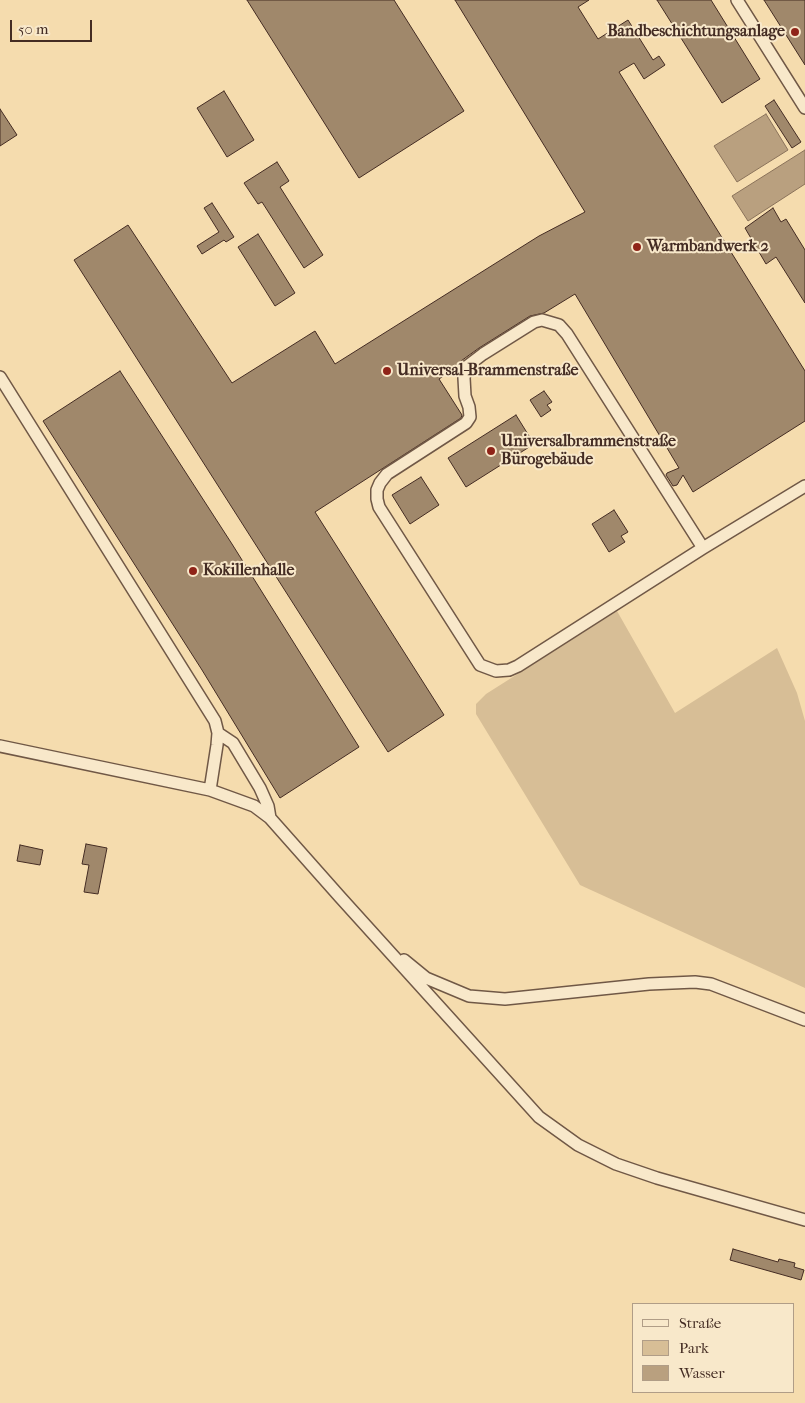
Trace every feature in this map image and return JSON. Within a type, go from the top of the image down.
[{"type":"lane","points":[[737,0],[805,108]]},
{"type":"lane","points":[[703,548],[567,334],[560,325],[542,320],[534,322],[466,367],[464,378],[465,396],[469,406],[470,417],[466,424],[387,474],[377,490],[379,507],[480,665],[496,671],[509,670],[518,666],[703,548],[805,486]]},
{"type":"lane","points":[[0,377],[215,721],[218,733],[210,790]]},
{"type":"lane","points":[[218,733],[233,743],[260,788],[268,806],[270,818]]},
{"type":"lane","points":[[0,746],[210,790],[254,806],[270,818],[539,1117],[578,1145],[616,1164],[656,1178],[805,1220]]},
{"type":"lane","points":[[378,939],[426,978],[469,996],[505,999],[650,984],[695,982],[711,984],[805,1020]]},
{"type":"green space","points":[[617,611],[675,713],[777,648],[797,693],[805,721],[805,988],[580,885],[476,714],[476,704],[486,694]]},
{"type":"water","points":[[766,114],[788,150],[737,182],[714,146]]},
{"type":"water","points":[[805,150],[805,184],[748,221],[732,196]]},
{"type":"building","points":[[247,0],[394,0],[464,111],[359,178]]},
{"type":"building","points":[[455,0],[589,0],[578,7],[598,39],[628,20],[653,60],[659,56],[665,65],[644,79],[634,63],[619,72],[805,371],[805,421],[693,492],[683,475],[677,485],[673,486],[666,475],[679,468],[575,294],[544,313],[530,316],[461,361],[458,366],[439,379],[462,415],[461,418],[315,512],[444,715],[388,752],[74,260],[128,225],[232,383],[315,331],[335,364],[539,236],[585,212]]},
{"type":"building","points":[[657,0],[711,0],[760,79],[722,103]]},
{"type":"building","name":"Bandbeschichtungsanlage","points":[[764,0],[805,0],[805,65]]},
{"type":"building","points":[[224,91],[254,140],[227,157],[197,108]]},
{"type":"building","points":[[774,100],[801,142],[792,148],[765,106]]},
{"type":"building","points":[[0,109],[17,135],[0,146]]},
{"type":"building","points":[[277,162],[289,181],[280,187],[323,255],[304,268],[262,202],[258,204],[244,183]]},
{"type":"building","points":[[212,203],[234,237],[226,242],[224,240],[202,254],[197,246],[219,232],[204,208]]},
{"type":"building","points":[[773,208],[781,222],[786,219],[805,250],[805,303],[776,257],[766,264],[745,228]]},
{"type":"building","points":[[258,234],[295,293],[275,306],[238,247]]},
{"type":"building","name":"Kokillenhalle","points":[[120,371],[232,544],[359,747],[280,798],[202,670],[43,421]]},
{"type":"building","points":[[544,391],[552,402],[547,405],[551,410],[541,417],[530,400]]},
{"type":"building","name":"Universalbrammenstraße Bürogebäude","points":[[516,415],[534,444],[466,487],[448,458]]},
{"type":"building","points":[[421,477],[439,505],[410,524],[392,495]]},
{"type":"building","points":[[614,510],[628,532],[621,536],[625,542],[609,552],[592,524]]},
{"type":"building","points":[[86,844],[107,848],[98,894],[84,892],[89,865],[82,864]]},
{"type":"building","points":[[20,845],[43,850],[40,865],[17,861]]},
{"type":"building","points":[[733,1249],[778,1262],[779,1259],[795,1263],[794,1267],[804,1270],[801,1280],[730,1260]]},
{"type":"place","name":"Bandbeschichtungsanlage","points":[[795,32]]},
{"type":"place","name":"Warmbandwerk 2","points":[[637,247]]},
{"type":"place","name":"Universal-Brammenstraße","points":[[387,371]]},
{"type":"place","name":"Universalbrammenstraße Bürogebäude","points":[[491,451]]},
{"type":"place","name":"Kokillenhalle","points":[[193,571]]}]
